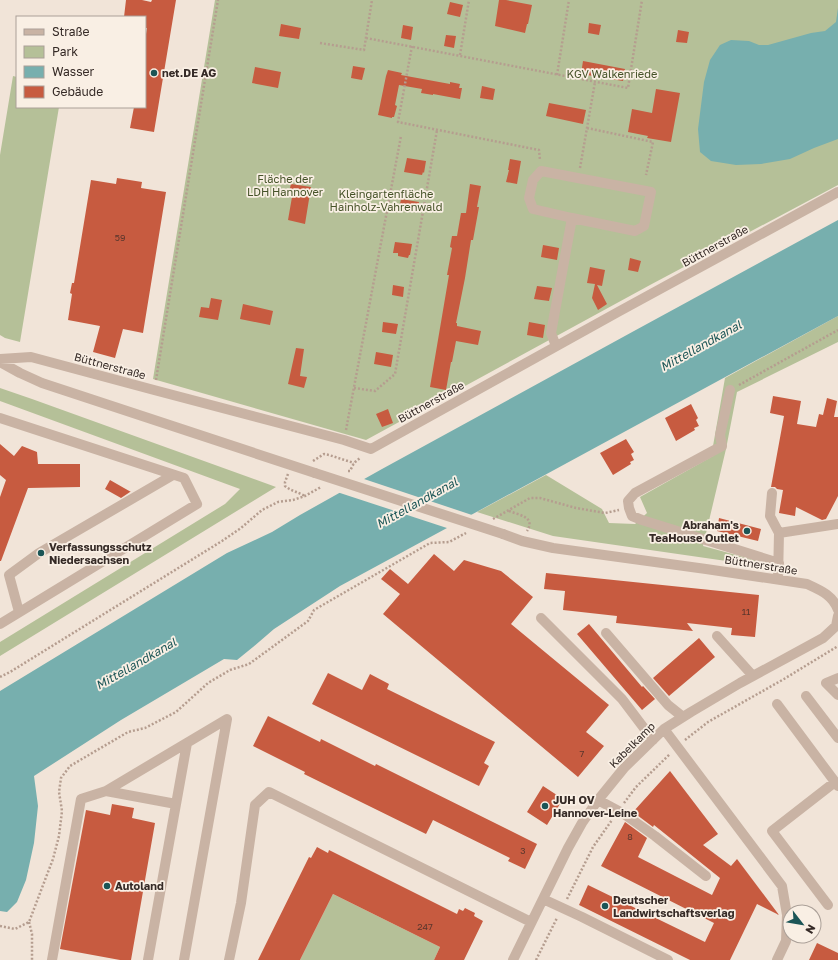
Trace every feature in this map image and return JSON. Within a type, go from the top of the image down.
[{"type":"street","points":[[541,171],[579,178],[651,192],[644,226],[635,231],[533,209],[529,198],[533,180],[541,171]]},
{"type":"street","name":"Büttnerstraße","points":[[0,360],[31,357],[344,440],[371,449],[838,192]]},
{"type":"street","points":[[556,346],[551,333],[572,218]]},
{"type":"street","name":"Büttnerstraße","points":[[0,360],[20,373],[42,383],[522,541],[553,548],[807,584],[829,595],[836,604],[838,610]]},
{"type":"street","points":[[629,508],[628,501],[635,493],[722,446],[720,435],[730,390]]},
{"type":"street","points":[[0,418],[184,478],[196,504],[0,624]]},
{"type":"street","points":[[20,612],[9,575],[39,553],[173,475]]},
{"type":"street","points":[[772,493],[770,516],[780,533],[778,579]]},
{"type":"street","name":"Büttnerstraße","points":[[629,508],[632,516],[642,520],[779,563]]},
{"type":"street","points":[[780,533],[838,524]]},
{"type":"street","name":"Kabelkamp","points":[[513,960],[568,848],[582,823],[598,800],[624,768],[664,729],[753,676],[823,638],[836,626],[838,616]]},
{"type":"street","points":[[541,618],[622,699],[653,740]]},
{"type":"street","points":[[606,633],[668,705],[683,717]]},
{"type":"street","points":[[717,636],[753,676]]},
{"type":"street","points":[[838,678],[826,682],[838,696]]},
{"type":"street","points":[[806,696],[838,738]]},
{"type":"street","points":[[777,704],[837,784],[772,831],[828,905]]},
{"type":"street","points":[[52,960],[81,799],[106,791],[227,719],[184,960]]},
{"type":"street","points":[[664,729],[782,886],[787,915],[786,941],[777,960]]},
{"type":"street","points":[[148,960],[187,743]]},
{"type":"street","points":[[106,791],[176,804]]},
{"type":"street","points":[[229,960],[241,903],[255,805],[269,792],[531,922]]},
{"type":"street","points":[[598,800],[624,814],[706,876]]},
{"type":"street","points":[[543,899],[668,960]]},
{"type":"path","points":[[154,390],[218,0]]},
{"type":"path","points":[[320,43],[364,50],[372,0]]},
{"type":"path","points":[[460,55],[469,0]]},
{"type":"path","points":[[557,75],[569,0]]},
{"type":"path","points":[[366,38],[628,88],[642,0]]},
{"type":"path","points":[[412,46],[398,122],[539,150],[541,171]]},
{"type":"path","points":[[579,178],[595,82]]},
{"type":"path","points":[[587,128],[653,142],[646,175]]},
{"type":"path","points":[[354,388],[375,391],[395,374],[437,130]]},
{"type":"path","points":[[344,440],[401,136]]},
{"type":"path","points":[[730,390],[838,330]]},
{"type":"path","points":[[343,474],[350,470],[354,463],[371,449]]},
{"type":"path","points":[[312,471],[313,461],[324,454],[354,463]]},
{"type":"path","points":[[294,465],[286,479],[285,486],[305,496]]},
{"type":"path","points":[[0,677],[222,542],[262,510],[278,502],[293,500],[305,496],[324,485]]},
{"type":"path","points":[[488,521],[530,498],[540,498],[576,508],[605,513],[629,508]]},
{"type":"path","points":[[508,510],[528,518],[530,522],[530,526],[522,541]]},
{"type":"path","points":[[32,960],[32,934],[29,922],[53,859],[59,836],[62,811],[59,792],[61,778],[70,766],[128,732],[145,728],[176,712],[208,683],[230,670],[249,664],[308,621],[314,610],[430,542],[449,542],[469,532]]},
{"type":"path","points":[[536,960],[593,847],[636,787],[677,746],[708,722],[784,679],[838,646]]},
{"type":"path","points":[[0,926],[16,929],[29,922]]},
{"type":"green space","name":"Kleingartenfläche Hainholz-Vahrenwald","points":[[215,0],[838,0],[838,185],[650,285],[366,440],[153,379]]},
{"type":"green space","points":[[13,76],[16,77],[16,108],[59,108],[20,342],[0,335],[0,155]]},
{"type":"green space","points":[[838,316],[838,342],[737,392],[726,449],[703,546],[762,562],[761,566],[553,536],[477,512],[546,475],[602,509],[609,523],[635,524],[647,513],[640,497],[713,456],[713,446],[725,378]]},
{"type":"green space","points":[[0,388],[276,487],[0,656],[0,642],[225,504],[240,489],[0,401]]},
{"type":"green space","points":[[333,894],[440,947],[434,960],[300,960]]},
{"type":"water","points":[[838,8],[838,139],[790,159],[761,164],[736,165],[711,161],[700,152],[698,129],[704,82],[710,60],[720,45],[731,40],[749,41],[759,45],[768,45],[811,33],[825,31],[836,22]]},
{"type":"water","name":"Mittellandkanal","points":[[838,220],[838,316],[340,586],[274,629],[237,660],[224,659],[121,720],[34,776],[38,806],[34,843],[26,880],[17,902],[7,912],[0,911],[0,691],[227,553],[272,532],[382,469]]},
{"type":"pier","points":[[361,478],[475,516],[450,529],[337,492]]},
{"type":"building","name":"net.DE AG","points":[[126,0],[142,0],[151,2],[152,0],[176,0],[154,132],[130,128],[134,108],[146,108],[147,28],[146,16],[124,16]]},
{"type":"building","points":[[499,0],[532,5],[525,33],[495,26]]},
{"type":"building","points":[[450,2],[463,5],[460,17],[447,14]]},
{"type":"building","points":[[589,23],[601,25],[599,35],[588,33]]},
{"type":"building","points":[[281,24],[301,28],[299,39],[279,36]]},
{"type":"building","points":[[403,25],[413,27],[411,40],[401,38]]},
{"type":"building","points":[[678,30],[689,32],[687,43],[676,42]]},
{"type":"building","points":[[446,35],[456,36],[454,48],[444,46]]},
{"type":"building","points":[[583,61],[625,69],[623,81],[581,74]]},
{"type":"building","points":[[353,66],[365,68],[362,80],[351,78]]},
{"type":"building","points":[[255,67],[281,72],[278,88],[252,83]]},
{"type":"building","points":[[388,70],[402,73],[401,75],[450,84],[450,82],[460,84],[459,88],[462,88],[460,99],[421,93],[422,89],[399,85],[395,105],[397,106],[394,117],[392,118],[378,115]]},
{"type":"building","points":[[482,86],[495,89],[493,100],[480,98]]},
{"type":"building","points":[[656,89],[680,93],[671,142],[647,138],[648,136],[628,132],[632,109],[652,113]]},
{"type":"building","points":[[549,103],[586,110],[583,124],[546,116]]},
{"type":"building","points":[[407,158],[426,161],[424,173],[423,172],[422,175],[404,172]]},
{"type":"building","points":[[510,159],[521,161],[517,184],[506,182]]},
{"type":"building","points":[[117,178],[142,182],[141,188],[166,192],[143,333],[123,329],[115,358],[93,352],[100,326],[68,320],[72,294],[70,293],[72,283],[74,283],[91,180],[116,184]]},
{"type":"building","points":[[291,184],[311,187],[305,224],[288,220],[292,197],[288,196]]},
{"type":"building","points":[[470,184],[481,186],[477,207],[479,207],[473,240],[471,240],[456,323],[457,326],[481,331],[478,345],[456,341],[446,390],[430,387],[449,275],[447,275],[452,248],[450,247],[452,236],[457,236],[461,213],[466,213]]},
{"type":"building","points":[[401,199],[419,202],[417,212],[399,209]]},
{"type":"building","points":[[395,242],[412,244],[408,258],[398,256],[398,253],[393,253]]},
{"type":"building","points":[[543,245],[559,248],[557,260],[541,257]]},
{"type":"building","points":[[630,258],[641,261],[638,272],[628,270]]},
{"type":"building","points":[[590,267],[605,270],[602,286],[597,285],[607,304],[598,310],[592,298],[595,284],[587,283]]},
{"type":"building","points":[[393,285],[404,287],[403,297],[392,295]]},
{"type":"building","points":[[537,286],[552,288],[549,301],[534,299]]},
{"type":"building","points":[[211,298],[222,300],[218,320],[199,317],[201,307],[209,308]]},
{"type":"building","points":[[243,304],[273,311],[270,325],[240,319]]},
{"type":"building","points":[[383,322],[398,324],[396,334],[382,332]]},
{"type":"building","points":[[529,322],[545,325],[543,338],[527,335]]},
{"type":"building","points":[[296,348],[304,349],[300,376],[307,377],[304,388],[288,384]]},
{"type":"building","points":[[376,352],[393,355],[391,367],[374,364]]},
{"type":"building","points":[[773,396],[801,401],[797,424],[816,427],[819,414],[823,415],[827,398],[837,401],[834,417],[838,417],[838,496],[826,519],[822,520],[796,507],[795,516],[779,513],[783,490],[771,487],[784,416],[770,413]]},
{"type":"building","points":[[691,404],[698,418],[696,420],[699,426],[676,441],[665,418]]},
{"type":"building","points":[[388,409],[393,423],[382,427],[376,414]]},
{"type":"building","points":[[626,439],[634,452],[631,454],[634,460],[630,462],[631,464],[613,475],[600,453]]},
{"type":"building","points":[[0,444],[14,456],[22,446],[37,452],[38,464],[80,464],[80,487],[28,488],[1,561],[0,497],[6,480],[0,475]]},
{"type":"building","points":[[110,480],[131,492],[121,498],[105,489]]},
{"type":"building","points":[[719,518],[761,529],[758,541],[717,531]]},
{"type":"building","points":[[434,554],[454,571],[464,560],[501,571],[533,597],[511,624],[609,705],[586,732],[604,746],[578,777],[383,614],[400,594],[381,579],[390,569],[408,584]]},
{"type":"building","points":[[546,573],[759,595],[755,637],[731,635],[732,628],[687,623],[693,631],[616,623],[617,616],[563,610],[565,591],[544,589]]},
{"type":"building","points":[[589,624],[642,687],[643,686],[655,699],[642,710],[577,634]]},
{"type":"building","points":[[699,638],[715,657],[669,696],[653,678]]},
{"type":"building","points":[[328,673],[362,690],[370,674],[389,684],[387,689],[495,742],[484,763],[489,766],[479,786],[312,704]]},
{"type":"building","points":[[268,716],[320,742],[321,739],[375,766],[376,764],[537,844],[525,869],[508,861],[510,858],[433,820],[426,834],[304,774],[305,772],[253,746]]},
{"type":"building","points":[[670,771],[718,834],[703,845],[731,866],[737,859],[779,915],[757,904],[730,960],[690,960],[579,905],[588,885],[705,942],[714,923],[601,866],[625,822],[647,838],[638,857],[712,895],[720,878],[654,825],[653,827],[633,812]]},
{"type":"building","name":"JUH OV Hannover-Leine","points":[[543,786],[563,799],[547,825],[527,812]]},
{"type":"building","name":"Autoland","points":[[112,804],[134,808],[132,818],[155,823],[131,960],[120,960],[60,949],[86,810],[110,815]]},
{"type":"building","points":[[317,847],[328,853],[329,850],[457,914],[459,909],[463,911],[465,908],[475,913],[474,916],[483,921],[464,960],[434,960],[440,947],[333,894],[300,960],[258,960],[309,857],[311,858]]},
{"type":"building","points":[[817,944],[838,953],[838,960],[809,960]]},
{"type":"place","name":"net.DE AG","points":[[154,73]]},
{"type":"place","name":"Abraham's TeaHouse Outlet","points":[[747,531]]},
{"type":"place","name":"Verfassungsschutz Niedersachsen","points":[[41,553]]},
{"type":"place","name":"JUH OV Hannover-Leine","points":[[545,806]]},
{"type":"place","name":"Autoland","points":[[107,886]]},
{"type":"place","name":"Deutscher Landwirtschaftsverlag","points":[[605,906]]},
{"type":"park label","name":"KGV Walkenriede","points":[[612,74]]},
{"type":"park label","name":"Fläche der LDH Hannover","points":[[285,185]]}]
